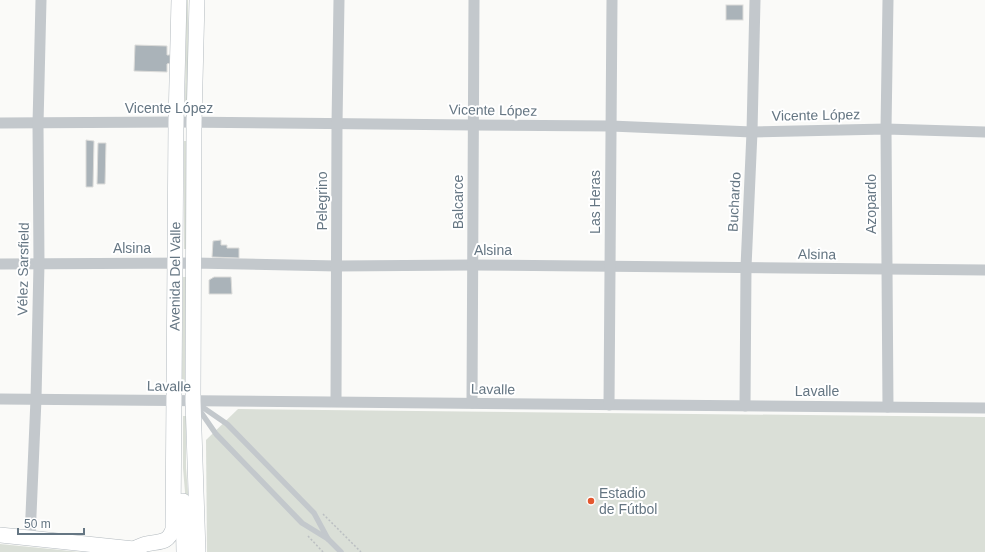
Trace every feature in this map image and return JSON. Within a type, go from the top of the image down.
[{"type":"main road","name":"Avenida Del Valle","points":[[179,0],[176,122],[174,462],[180,474],[182,489],[184,552]]},
{"type":"main road","name":"Avenida Del Valle","points":[[197,0],[194,122],[193,401],[198,552]]},
{"type":"main road","points":[[0,535],[136,551],[146,544],[164,541],[171,534],[173,529],[174,462]]},
{"type":"street","name":"Vélez Sarsfield","points":[[30,538],[36,399],[39,264],[38,124],[41,0]]},
{"type":"street","name":"Pelegrino","points":[[336,402],[339,0]]},
{"type":"street","name":"Balcarce","points":[[472,404],[474,0]]},
{"type":"street","name":"Las Heras","points":[[609,405],[612,0]]},
{"type":"street","name":"Buchardo","points":[[745,406],[746,267],[752,132],[755,0]]},
{"type":"street","name":"Azopardo","points":[[888,0],[886,129],[888,407]]},
{"type":"street","name":"Vicente López","points":[[0,123],[194,122],[611,126],[752,132],[886,129],[985,132]]},
{"type":"street","name":"Alsina","points":[[0,264],[194,262],[337,266],[472,265],[985,270]]},
{"type":"street","name":"Lavalle","points":[[0,399],[985,408]]},
{"type":"lane","points":[[193,401],[227,424],[314,513],[328,540]]},
{"type":"lane","points":[[193,401],[216,434],[302,523],[328,540],[341,552]]},
{"type":"shaded area","points":[[186,0],[188,0],[188,107],[185,107]]},
{"type":"shaded area","points":[[184,141],[187,141],[186,249],[184,249]]},
{"type":"shaded area","points":[[183,277],[186,277],[185,385],[182,384]]},
{"type":"shaded area","points":[[238,409],[985,417],[985,552],[207,552],[206,440]]},
{"type":"shaded area","points":[[183,416],[186,416],[186,468],[193,552],[190,552],[183,468]]},
{"type":"shaded area","points":[[0,544],[81,552],[0,552]]},
{"type":"building","points":[[726,5],[743,5],[743,20],[726,20]]},
{"type":"building","points":[[135,45],[167,46],[167,55],[170,55],[170,63],[167,64],[167,72],[134,71]]},
{"type":"building","points":[[86,140],[94,141],[93,187],[86,187]]},
{"type":"building","points":[[98,143],[106,143],[105,184],[97,184]]},
{"type":"building","points":[[221,240],[221,245],[227,245],[227,248],[239,248],[239,258],[212,257],[213,241]]},
{"type":"building","points":[[214,277],[231,277],[232,294],[209,294],[209,280]]},
{"type":"place","name":"Estadio de Fútbol","points":[[591,501]]}]
